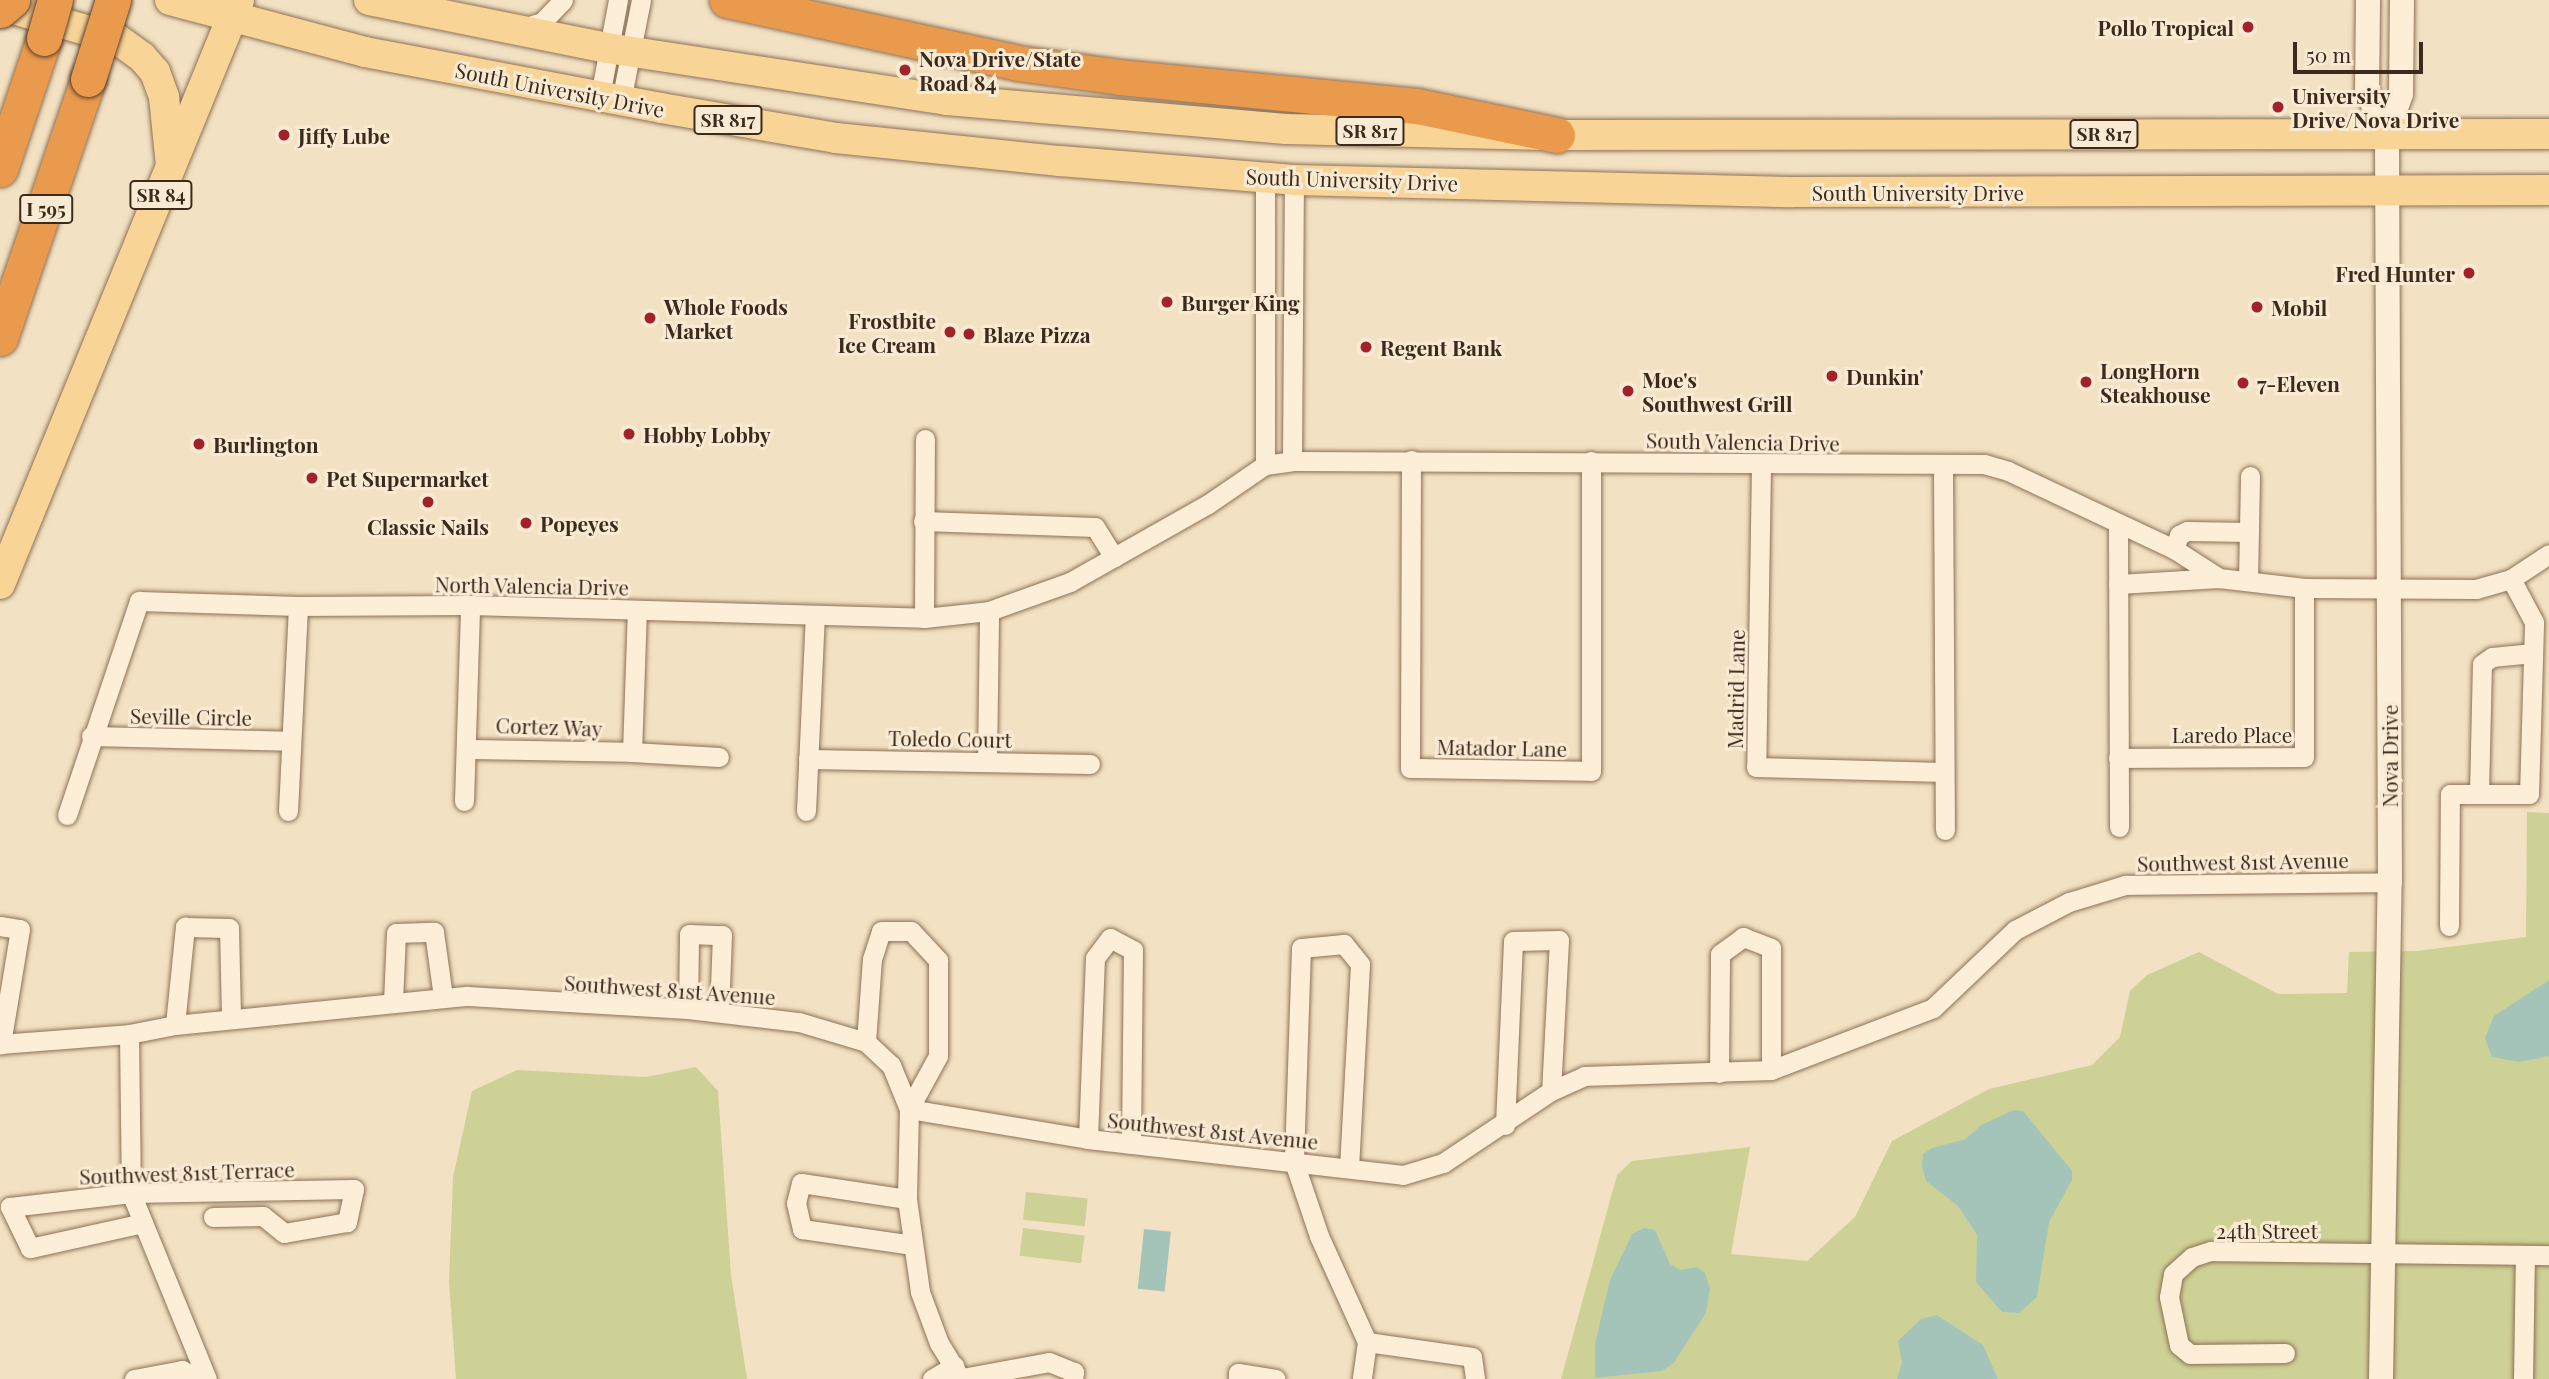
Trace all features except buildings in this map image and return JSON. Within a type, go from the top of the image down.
[{"type":"highway","points":[[0,7],[12,0]]},
{"type":"highway","points":[[0,169],[55,0]]},
{"type":"highway","name":"I 595","points":[[0,338],[113,0]]},
{"type":"highway","points":[[727,0],[760,10],[1018,63],[1417,107],[1557,135]]},
{"type":"main road","name":"South University Drive","points":[[170,0],[236,9],[399,60],[610,99],[900,145],[1279,178],[1819,192],[2549,190]]},
{"type":"main road","name":"SR 817","points":[[369,0],[619,50],[1053,113],[1286,129],[1557,135],[2549,134]]},
{"type":"main road","points":[[0,7],[117,39],[142,57],[155,72],[164,97],[171,170]]},
{"type":"main road","name":"SR 84","points":[[0,584],[236,9]]},
{"type":"street","points":[[514,31],[542,22],[563,0]]},
{"type":"street","points":[[610,99],[619,50],[618,0]]},
{"type":"street","points":[[619,50],[641,0]]},
{"type":"street","name":"Nova Drive","points":[[2368,0],[2367,92],[2386,134]]},
{"type":"street","name":"Nova Drive","points":[[2381,1379],[2390,882],[2386,134],[2401,94],[2402,0]]},
{"type":"street","points":[[1279,178],[1292,461]]},
{"type":"street","points":[[1265,465],[1279,178]]},
{"type":"street","points":[[924,618],[925,439]]},
{"type":"street","name":"Matador Lane","points":[[1411,460],[1410,768],[1591,771],[1591,461]]},
{"type":"street","name":"South Valencia Drive","points":[[1292,461],[1984,464],[2008,471],[2174,550],[2219,578],[2304,588],[2476,589],[2511,579],[2549,554]]},
{"type":"street","name":"North Valencia Drive","points":[[139,601],[299,606],[470,605],[924,618],[989,611],[1070,582],[1208,504],[1265,465],[1292,461]]},
{"type":"street","points":[[1944,464],[1945,830]]},
{"type":"street","name":"Madrid Lane","points":[[1761,465],[1756,768],[1943,772]]},
{"type":"street","points":[[2248,582],[2250,476]]},
{"type":"street","points":[[923,521],[1095,527],[1114,558]]},
{"type":"street","points":[[2118,524],[2119,827]]},
{"type":"street","points":[[2174,550],[2179,535],[2187,531],[2249,532]]},
{"type":"street","points":[[2118,584],[2219,578]]},
{"type":"street","points":[[2449,926],[2450,794],[2529,794],[2534,622],[2511,579]]},
{"type":"street","name":"Laredo Place","points":[[2118,758],[2304,757],[2304,588]]},
{"type":"street","name":"Seville Circle","points":[[67,815],[139,601]]},
{"type":"street","name":"Cortez Way","points":[[470,605],[466,749],[632,752],[637,610]]},
{"type":"street","points":[[288,811],[299,606]]},
{"type":"street","points":[[987,761],[989,611]]},
{"type":"street","points":[[806,811],[814,616]]},
{"type":"street","points":[[2479,794],[2482,664],[2492,657],[2533,653]]},
{"type":"street","name":"Seville Circle","points":[[92,736],[290,741]]},
{"type":"street","points":[[464,801],[466,749]]},
{"type":"street","points":[[632,752],[719,757]]},
{"type":"street","name":"Toledo Court","points":[[808,759],[1090,764]]},
{"type":"street","name":"Southwest 81st Avenue","points":[[0,1044],[129,1034],[175,1025],[443,998],[688,1009],[799,1022],[866,1042],[891,1065],[909,1109],[1088,1139],[1415,1174],[1505,1125],[1551,1091],[1584,1076],[1771,1070],[1933,1008],[2015,930],[2069,902],[2126,885],[2390,882]]},
{"type":"street","points":[[0,926],[20,929],[0,1044]]},
{"type":"street","points":[[175,1025],[186,927],[229,929],[231,1020]]},
{"type":"street","points":[[866,1042],[872,958],[881,931],[911,931],[938,960],[938,1056],[909,1109],[907,1199],[920,1292],[959,1374]]},
{"type":"street","points":[[393,1002],[396,933],[434,932],[443,998]]},
{"type":"street","points":[[688,1009],[689,934],[722,934],[719,1012]]},
{"type":"street","points":[[1718,1073],[1720,954],[1743,937],[1771,948],[1771,1070]]},
{"type":"street","points":[[1088,1139],[1095,958],[1110,938],[1133,950],[1131,1144]]},
{"type":"street","points":[[1505,1125],[1513,940],[1559,940],[1551,1091]]},
{"type":"street","points":[[1349,1168],[1360,964],[1344,944],[1301,948],[1294,1162],[1319,1236],[1367,1342],[1362,1379]]},
{"type":"street","points":[[129,1034],[131,1193],[207,1379]]},
{"type":"street","points":[[907,1199],[801,1184],[796,1203],[802,1229],[913,1245]]},
{"type":"street","name":"Southwest 81st Terrace","points":[[143,1223],[30,1248],[10,1207],[131,1193],[354,1189],[347,1222],[284,1233],[262,1216],[213,1217]]},
{"type":"street","name":"24th Street","points":[[2285,1353],[2190,1354],[2179,1345],[2171,1309],[2173,1273],[2192,1257],[2210,1251],[2382,1255]]},
{"type":"street","points":[[2382,1255],[2549,1255]]},
{"type":"street","points":[[2523,1379],[2525,1255]]},
{"type":"street","points":[[1367,1342],[1472,1357],[1475,1379]]},
{"type":"street","points":[[932,1379],[1049,1362],[1074,1372],[1073,1379]]},
{"type":"street","points":[[134,1379],[182,1370],[197,1379]]},
{"type":"street","points":[[1238,1379],[1238,1373],[1276,1379]]},
{"type":"green space","points":[[2527,812],[2549,813],[2549,1379],[1561,1379],[1617,1175],[1632,1161],[1750,1147],[1731,1254],[1807,1261],[1855,1217],[1892,1141],[1989,1089],[2092,1065],[2120,1037],[2130,991],[2147,975],[2199,952],[2278,994],[2347,993],[2349,952],[2417,951],[2526,937]]},
{"type":"green space","points":[[696,1067],[718,1091],[731,1275],[747,1379],[456,1379],[449,1282],[453,1177],[472,1091],[517,1070],[646,1077]]},
{"type":"green space","points":[[1026,1192],[1088,1198],[1085,1226],[1023,1220]]},
{"type":"green space","points":[[1023,1228],[1085,1236],[1081,1263],[1020,1256]]},
{"type":"water","points":[[2549,980],[2549,1056],[2519,1062],[2492,1057],[2485,1038],[2494,1016]]},
{"type":"water","points":[[2014,1110],[2023,1111],[2072,1171],[2072,1180],[2049,1222],[2037,1297],[2019,1313],[2002,1312],[1976,1282],[1977,1235],[1958,1206],[1926,1181],[1922,1166],[1923,1154],[1932,1148],[1966,1139],[1981,1125]]},
{"type":"water","points":[[1644,1228],[1655,1230],[1670,1264],[1680,1270],[1697,1267],[1705,1273],[1710,1288],[1706,1313],[1673,1364],[1661,1371],[1595,1378],[1595,1344],[1610,1280],[1632,1234]]},
{"type":"water","points":[[1144,1229],[1171,1232],[1165,1291],[1138,1289]]},
{"type":"water","points":[[1937,1315],[1983,1345],[1998,1379],[1897,1379],[1902,1363],[1898,1341],[1921,1319]]},
{"type":"place","name":"Pollo Tropical","points":[[2248,27]]},
{"type":"place","name":"Nova Drive/State Road 84","points":[[905,70]]},
{"type":"place","name":"University Drive/Nova Drive","points":[[2278,107]]},
{"type":"place","name":"Jiffy Lube","points":[[284,135]]},
{"type":"place","name":"Fred Hunter","points":[[2469,273]]},
{"type":"place","name":"Burger King","points":[[1167,302]]},
{"type":"place","name":"Mobil","points":[[2257,307]]},
{"type":"place","name":"Whole Foods Market","points":[[650,318]]},
{"type":"place","name":"Frostbite Ice Cream","points":[[950,332]]},
{"type":"place","name":"Blaze Pizza","points":[[969,334]]},
{"type":"place","name":"Regent Bank","points":[[1366,347]]},
{"type":"place","name":"Dunkin'","points":[[1832,376]]},
{"type":"place","name":"LongHorn Steakhouse","points":[[2086,382]]},
{"type":"place","name":"7-Eleven","points":[[2243,383]]},
{"type":"place","name":"Moe's Southwest Grill","points":[[1628,391]]},
{"type":"place","name":"Hobby Lobby","points":[[629,434]]},
{"type":"place","name":"Burlington","points":[[199,444]]},
{"type":"place","name":"Pet Supermarket","points":[[312,478]]},
{"type":"place","name":"Classic Nails","points":[[428,502]]},
{"type":"place","name":"Popeyes","points":[[526,523]]}]
